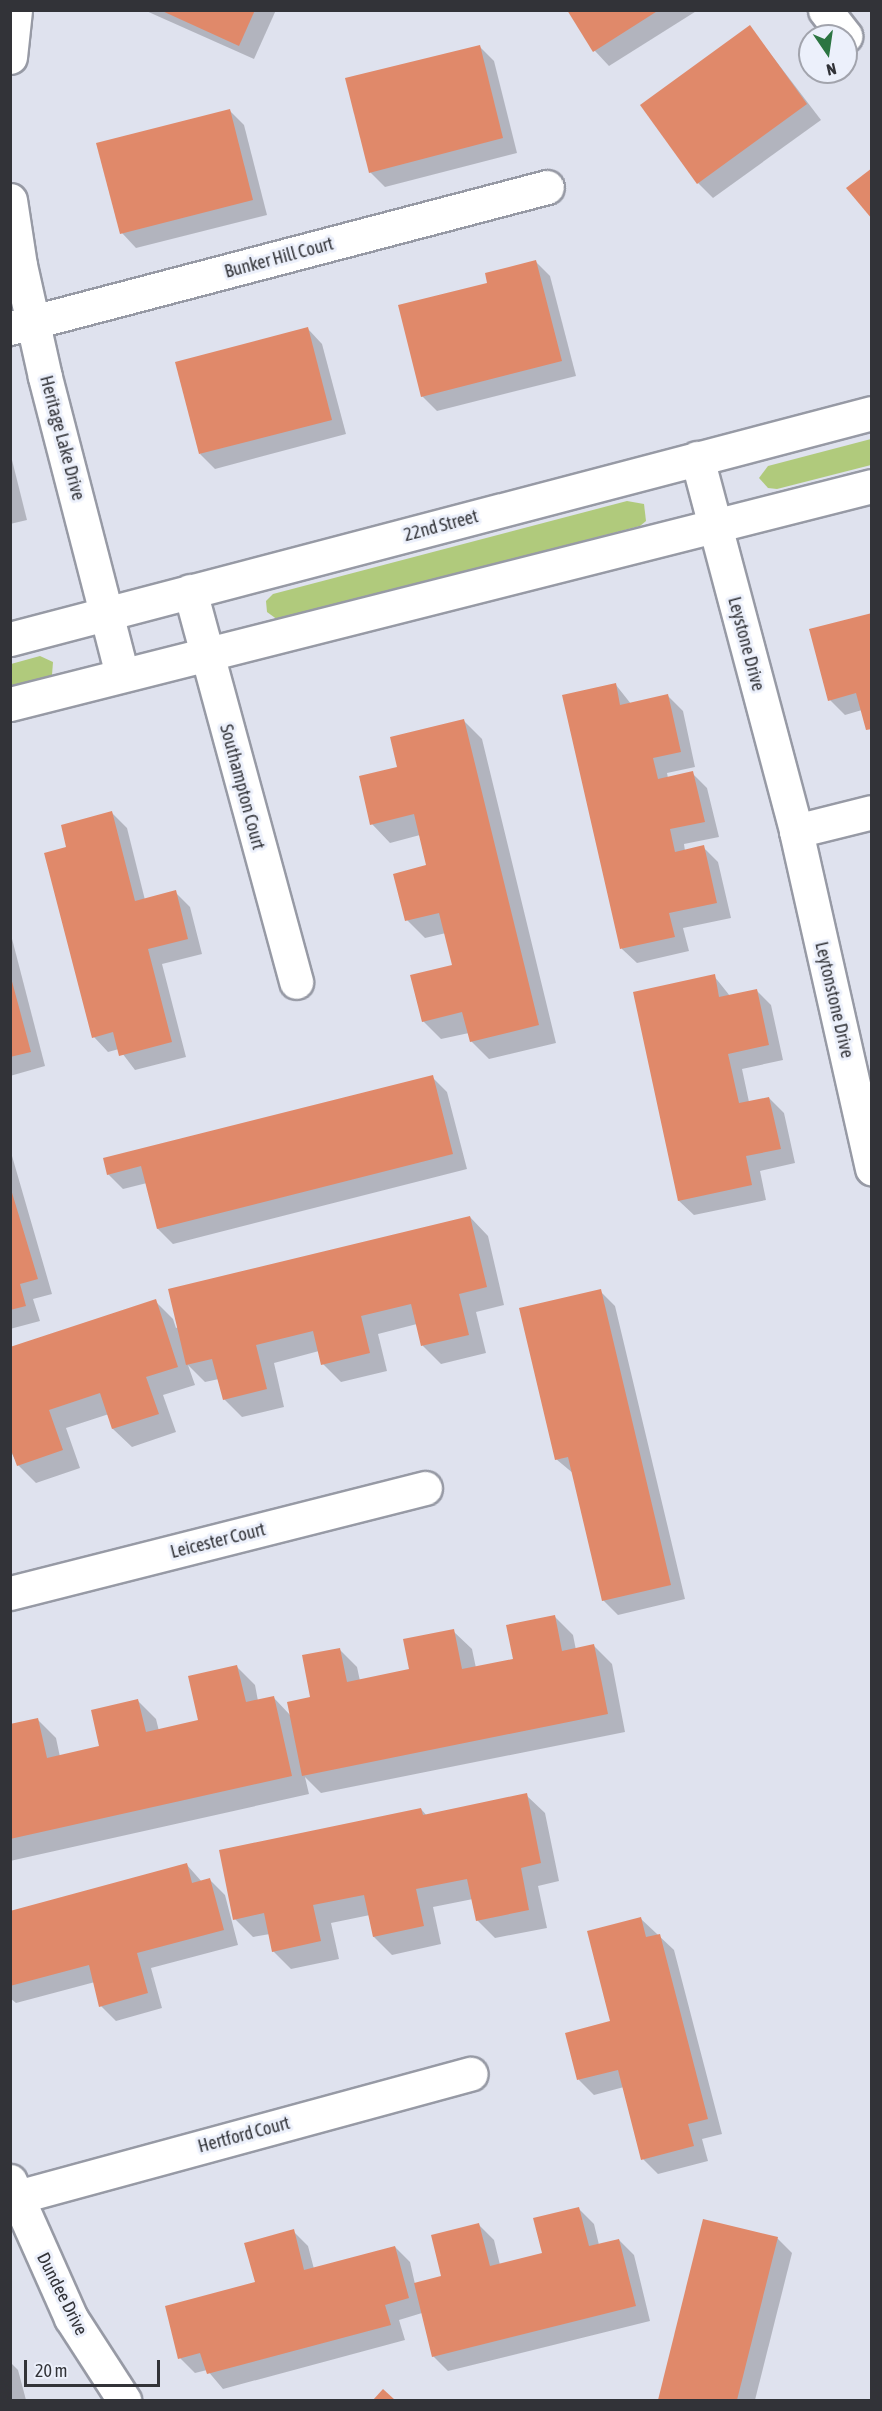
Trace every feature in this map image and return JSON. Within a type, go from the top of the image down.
[{"type":"street","points":[[10,57],[15,10]]},
{"type":"street","points":[[825,10],[836,24]]},
{"type":"street","name":"Bunker Hill Court","points":[[22,325],[547,188]]},
{"type":"street","name":"Heritage Lake Drive","points":[[10,200],[22,325],[108,613],[122,674]]},
{"type":"street","name":"22nd Street","points":[[10,639],[872,413]]},
{"type":"street","name":"Leystone Drive","points":[[697,458],[796,831]]},
{"type":"street","points":[[10,704],[207,651],[872,486]]},
{"type":"street","name":"Southampton Court","points":[[190,591],[296,982]]},
{"type":"street","points":[[796,831],[872,812]]},
{"type":"street","name":"Leytonstone Drive","points":[[796,831],[872,1169]]},
{"type":"street","name":"Leicester Court","points":[[10,1593],[425,1488]]},
{"type":"street","name":"Hertford Court","points":[[14,2189],[471,2074]]},
{"type":"street","name":"Dundee Drive","points":[[14,2189],[71,2318],[124,2400]]},
{"type":"green space","points":[[871,439],[871,465],[777,489],[768,488],[759,478],[768,466]]},
{"type":"green space","points":[[627,501],[644,504],[646,521],[640,526],[278,620],[267,612],[266,601],[273,594]]},
{"type":"green space","points":[[40,656],[53,662],[52,675],[11,689],[11,664]]},
{"type":"building","points":[[160,10],[255,10],[239,46]]},
{"type":"building","points":[[567,10],[659,10],[593,52]]},
{"type":"building","points":[[750,25],[807,104],[697,184],[640,105]]},
{"type":"building","points":[[480,45],[503,138],[369,173],[345,78]]},
{"type":"building","points":[[230,109],[253,200],[120,234],[96,143]]},
{"type":"building","points":[[872,168],[872,219],[846,188]]},
{"type":"building","points":[[536,260],[562,361],[421,397],[398,305],[487,283],[485,273]]},
{"type":"building","points":[[308,327],[332,420],[199,454],[175,362]]},
{"type":"building","points":[[872,613],[872,729],[866,730],[856,693],[828,701],[809,629]]},
{"type":"building","points":[[616,683],[620,705],[668,694],[681,752],[653,758],[658,779],[693,771],[705,822],[670,829],[675,852],[704,845],[717,903],[669,913],[675,937],[620,949],[562,695]]},
{"type":"building","points":[[464,719],[539,1025],[470,1042],[462,1012],[422,1022],[410,975],[452,965],[439,913],[405,921],[393,874],[426,865],[414,814],[370,825],[359,776],[397,767],[390,737]]},
{"type":"building","points":[[112,811],[135,901],[176,890],[188,939],[148,949],[172,1042],[119,1056],[113,1032],[92,1038],[44,853],[66,847],[61,825]]},
{"type":"building","points":[[10,974],[31,1052],[10,1057]]},
{"type":"building","points":[[715,974],[719,997],[757,989],[769,1045],[728,1054],[739,1103],[769,1097],[781,1149],[746,1156],[752,1185],[678,1201],[633,992]]},
{"type":"building","points":[[433,1075],[453,1154],[157,1229],[141,1166],[107,1175],[103,1158]]},
{"type":"building","points":[[10,1186],[38,1279],[20,1284],[26,1306],[10,1310]]},
{"type":"building","points":[[470,1216],[487,1287],[459,1294],[469,1335],[421,1346],[411,1304],[361,1316],[370,1353],[321,1365],[313,1331],[256,1345],[267,1389],[223,1400],[212,1359],[186,1365],[168,1289]]},
{"type":"building","points":[[601,1289],[671,1585],[602,1601],[568,1457],[555,1460],[519,1308]]},
{"type":"building","points":[[156,1299],[178,1367],[146,1377],[159,1414],[112,1429],[100,1393],[49,1410],[63,1450],[17,1466],[10,1447],[10,1347]]},
{"type":"building","points":[[555,1615],[562,1651],[594,1644],[608,1714],[302,1776],[287,1702],[310,1697],[302,1655],[340,1648],[347,1682],[409,1669],[403,1639],[454,1629],[462,1669],[513,1659],[506,1625]]},
{"type":"building","points":[[237,1665],[246,1702],[274,1696],[292,1776],[10,1839],[10,1724],[38,1718],[47,1758],[99,1746],[91,1710],[138,1699],[146,1732],[198,1720],[188,1676]]},
{"type":"building","points":[[527,1793],[541,1863],[521,1868],[529,1910],[476,1921],[467,1879],[416,1889],[424,1926],[373,1937],[364,1895],[313,1905],[321,1941],[272,1952],[264,1913],[233,1920],[219,1850],[421,1808],[423,1815]]},
{"type":"building","points":[[187,1863],[192,1883],[210,1878],[224,1930],[137,1953],[148,1993],[99,2007],[89,1965],[10,1986],[10,1911]]},
{"type":"building","points":[[641,1917],[646,1937],[660,1934],[708,2119],[688,2124],[694,2146],[641,2160],[618,2070],[577,2080],[565,2033],[610,2021],[587,1931]]},
{"type":"building","points":[[579,2207],[589,2246],[619,2239],[636,2306],[432,2357],[414,2283],[441,2276],[431,2235],[479,2223],[490,2266],[542,2253],[533,2218]]},
{"type":"building","points":[[703,2219],[778,2237],[737,2400],[658,2400]]},
{"type":"building","points":[[294,2229],[304,2270],[395,2246],[409,2298],[385,2305],[391,2325],[207,2374],[200,2353],[178,2359],[165,2306],[255,2282],[244,2243]]},
{"type":"building","points":[[383,2389],[395,2400],[373,2400]]}]
